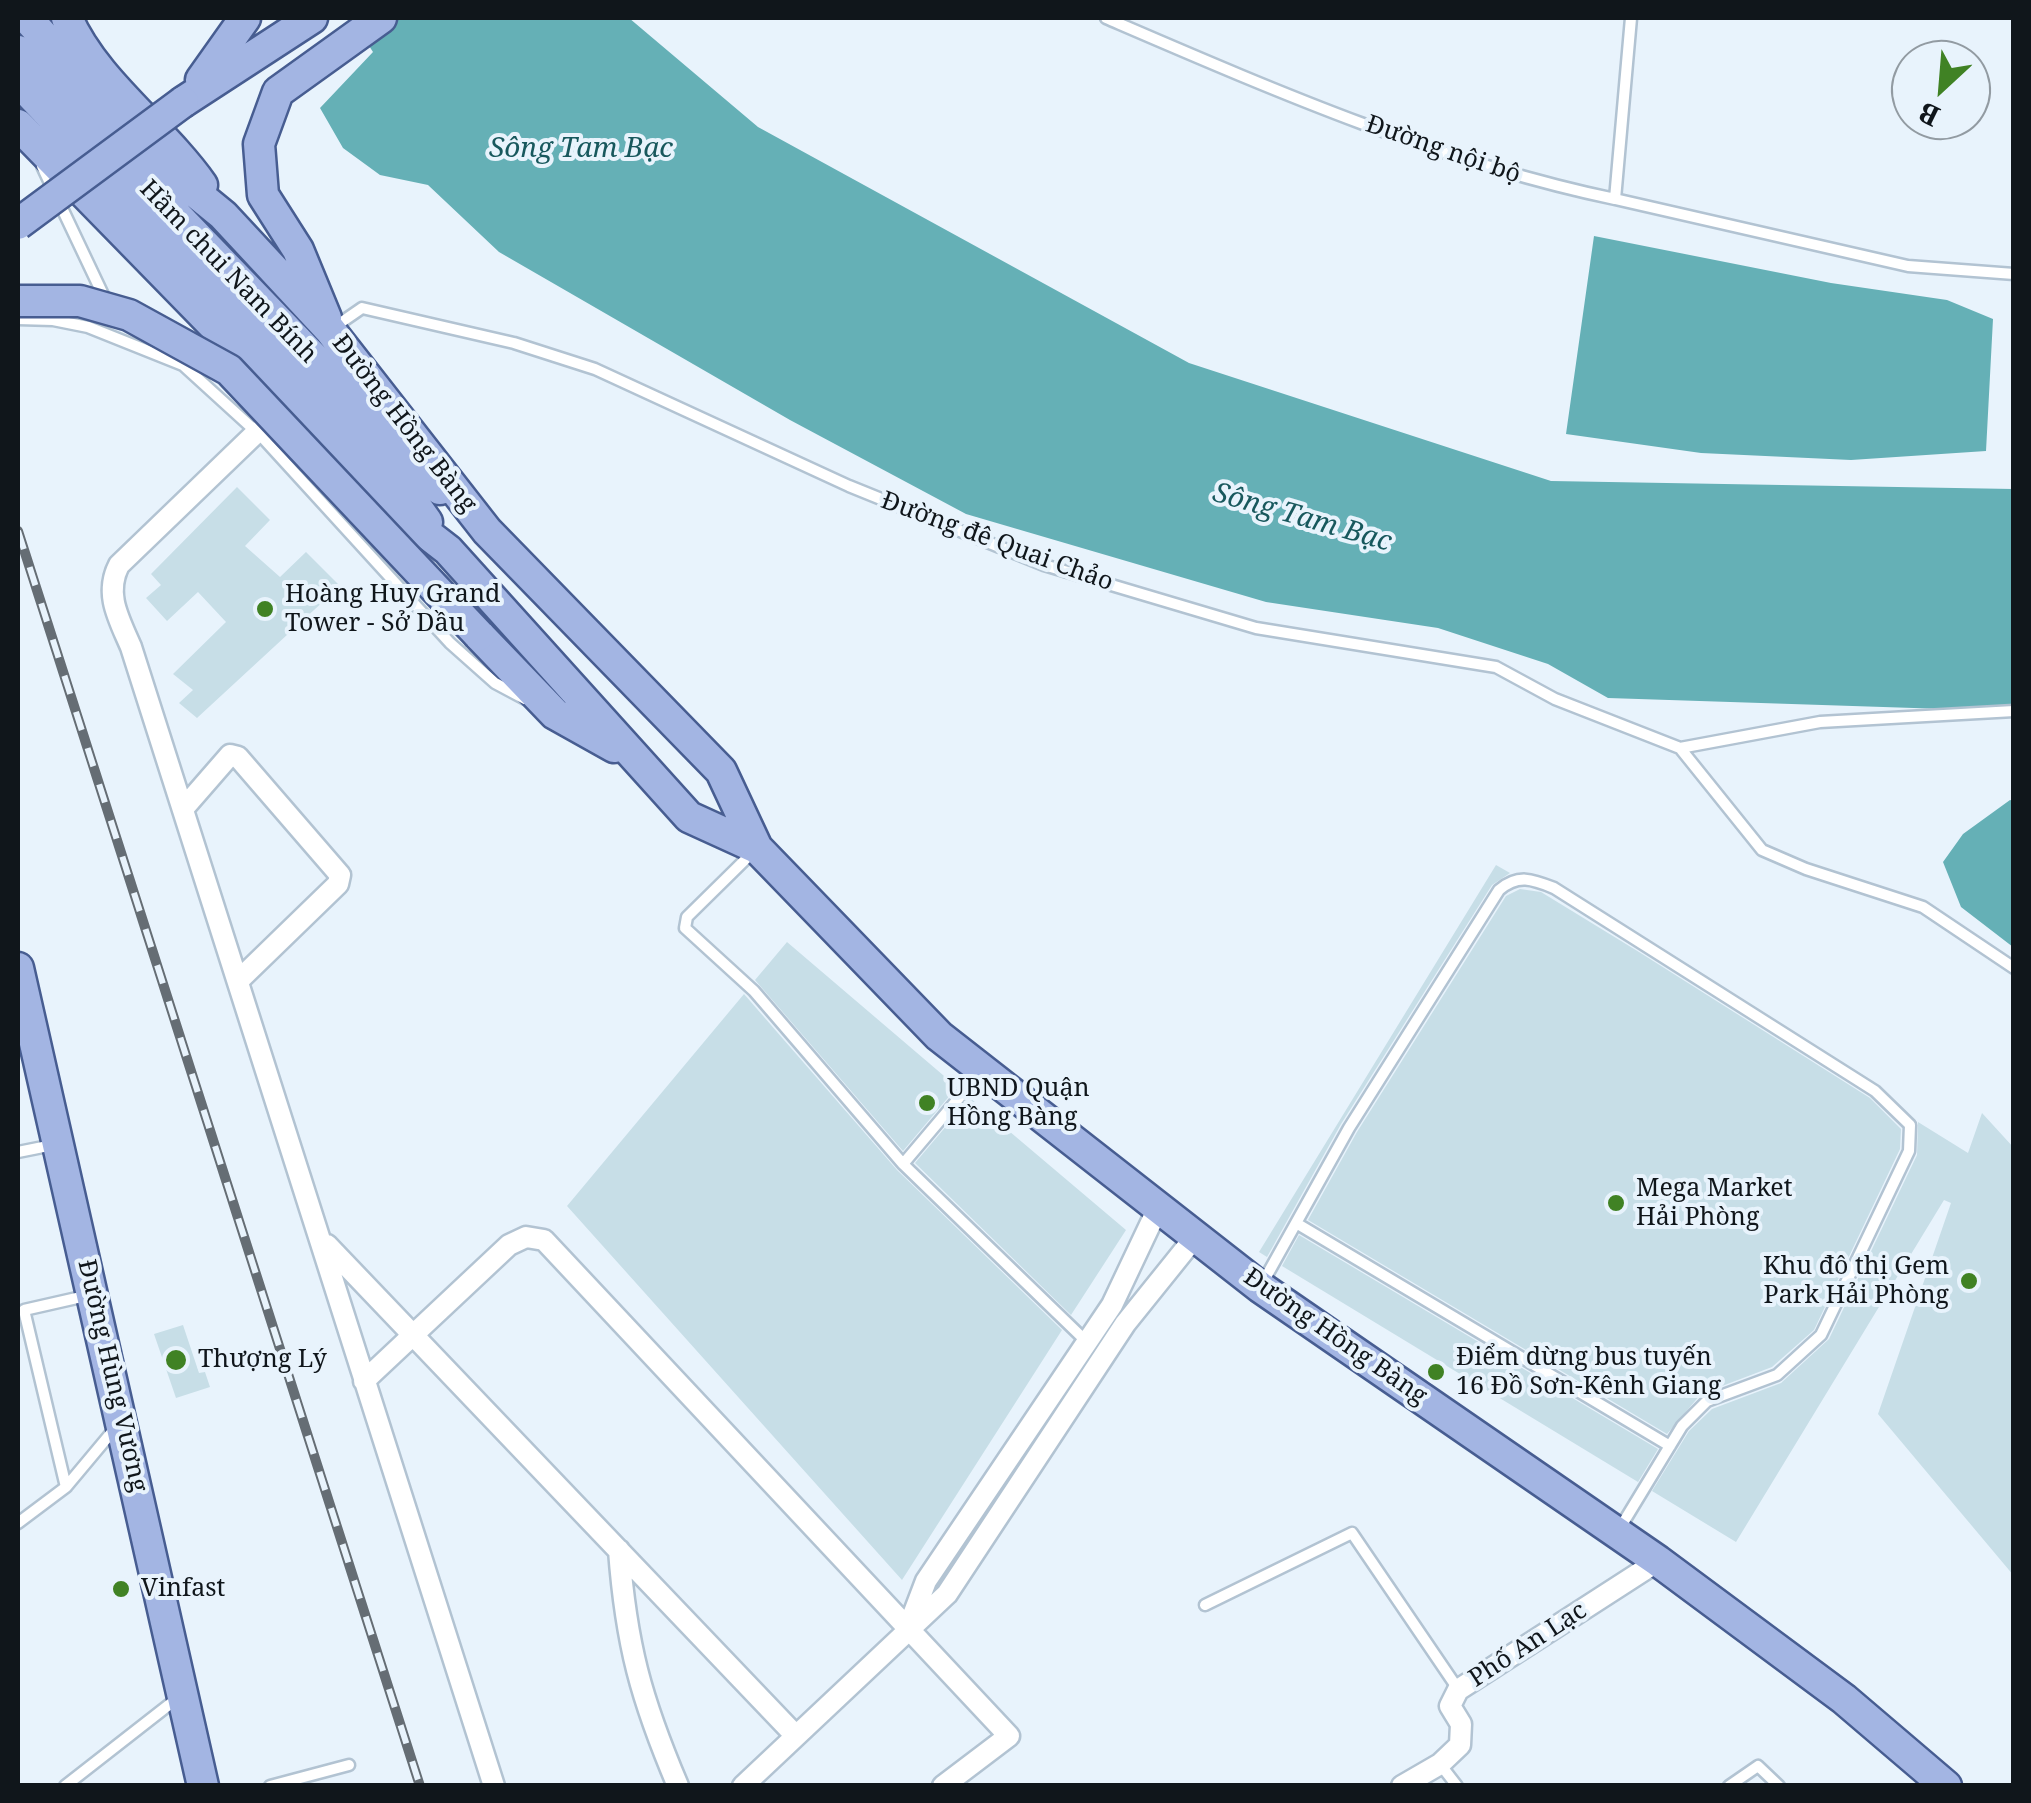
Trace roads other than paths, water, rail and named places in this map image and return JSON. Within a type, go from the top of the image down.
[{"type":"main road","name":"Đường Hồng Bàng","points":[[27,18],[157,161],[223,215],[330,330],[486,532],[721,772],[757,848],[939,1036],[1260,1287],[1658,1561],[1844,1699],[1930,1781]]},
{"type":"main road","points":[[67,18],[84,50],[174,145],[223,215]]},
{"type":"main road","points":[[183,102],[245,18]]},
{"type":"main road","points":[[18,224],[183,102],[312,18]]},
{"type":"main road","points":[[330,330],[298,250],[263,195],[258,164],[264,122],[278,92],[381,18]]},
{"type":"main road","name":"Hầm chui Nam Bính","points":[[18,51],[409,462],[486,532]]},
{"type":"main road","name":"Hầm chui Nam Bính","points":[[18,81],[403,488],[448,550]]},
{"type":"main road","name":"Đường Hồng Bàng","points":[[23,131],[373,489],[448,550],[689,817],[757,848]]},
{"type":"main road","points":[[18,301],[80,301],[129,315],[228,370],[555,714],[636,760]]},
{"type":"main road","name":"Đường Hùng Vương","points":[[18,968],[204,1786]]},
{"type":"street","points":[[257,432],[119,565],[112,578],[112,601],[324,1242],[364,1381],[494,1786]]},
{"type":"street","points":[[183,809],[222,762],[230,755],[238,757],[340,875],[338,884],[238,981]]},
{"type":"street","points":[[1097,1348],[1112,1306],[1158,1208]]},
{"type":"street","points":[[364,1381],[509,1245],[526,1237],[544,1240],[910,1625],[1010,1736],[943,1786]]},
{"type":"street","points":[[743,1786],[910,1625],[926,1581],[1097,1348],[1195,1237]]},
{"type":"street","points":[[324,1242],[795,1735]]},
{"type":"street","points":[[618,1550],[625,1631],[634,1673],[678,1786]]},
{"type":"street","name":"Phố An Lạc","points":[[1440,1764],[1460,1745],[1460,1724],[1450,1706],[1458,1690],[1658,1561]]},
{"type":"street","points":[[1402,1786],[1440,1764]]},
{"type":"lane","name":"Đường nội bộ","points":[[1106,18],[1296,100],[1546,185],[1908,266],[2014,274]]},
{"type":"lane","points":[[1614,200],[1630,18]]},
{"type":"lane","points":[[23,131],[98,286],[131,342]]},
{"type":"lane","name":"Đường đê Quai Chảo","points":[[330,330],[362,308],[514,342],[595,369],[849,486],[1044,565],[1256,628],[1496,667],[1555,700],[1680,748]]},
{"type":"lane","points":[[18,319],[53,320],[131,342],[182,365],[257,432],[450,643],[495,682],[555,714]]},
{"type":"lane","points":[[2014,712],[1820,722],[1680,748],[1762,850],[1806,869],[1923,907],[2014,968]]},
{"type":"lane","points":[[757,848],[687,917],[685,928],[754,991],[903,1164],[1097,1348]]},
{"type":"lane","points":[[1260,1287],[1350,1128],[1499,890],[1510,880],[1526,878],[1554,888],[1875,1091],[1910,1125],[1909,1151],[1821,1335],[1777,1374],[1707,1401],[1670,1446],[1617,1533]]},
{"type":"lane","points":[[903,1164],[984,1068]]},
{"type":"lane","points":[[18,1152],[58,1143]]},
{"type":"lane","points":[[1296,1223],[1670,1446]]},
{"type":"lane","points":[[66,1486],[21,1311],[94,1294]]},
{"type":"lane","points":[[18,1522],[66,1486],[121,1420]]},
{"type":"lane","points":[[1205,1605],[1352,1534],[1458,1690]]},
{"type":"lane","points":[[65,1786],[184,1694]]},
{"type":"lane","points":[[1440,1764],[1457,1786]]},
{"type":"lane","points":[[270,1786],[326,1780],[348,1766]]},
{"type":"lane","points":[[1729,1786],[1758,1766],[1779,1786]]},
{"type":"water","name":"Sông Tam Bạc","points":[[351,18],[629,18],[758,127],[1189,363],[1551,481],[2013,489],[2013,705],[1975,710],[1608,698],[1548,664],[1438,628],[1266,602],[966,514],[790,420],[499,252],[428,185],[380,175],[343,148],[320,108],[373,52]]},
{"type":"water","points":[[1594,236],[1831,283],[1947,300],[1993,319],[1986,451],[1851,460],[1701,453],[1566,434]]},
{"type":"water","points":[[2010,800],[2014,801],[2013,947],[1961,907],[1943,862],[1963,834]]},
{"type":"railway","points":[[18,531],[420,1786]]},
{"type":"place","name":"Hoàng Huy Grand Tower - Sở Dầu","points":[[265,609]]},
{"type":"place","name":"UBND Quận Hồng Bàng","points":[[927,1103]]},
{"type":"place","name":"Mega Market Hải Phòng","points":[[1616,1203]]},
{"type":"place","name":"Khu đô thị Gem Park Hải Phòng","points":[[1969,1281]]},
{"type":"place","name":"Thượng Lý","points":[[176,1360]]},
{"type":"place","name":"Điểm dừng bus tuyến 16 Đồ Sơn-Kênh Giang","points":[[1436,1372]]},
{"type":"place","name":"Vinfast","points":[[121,1589]]}]
